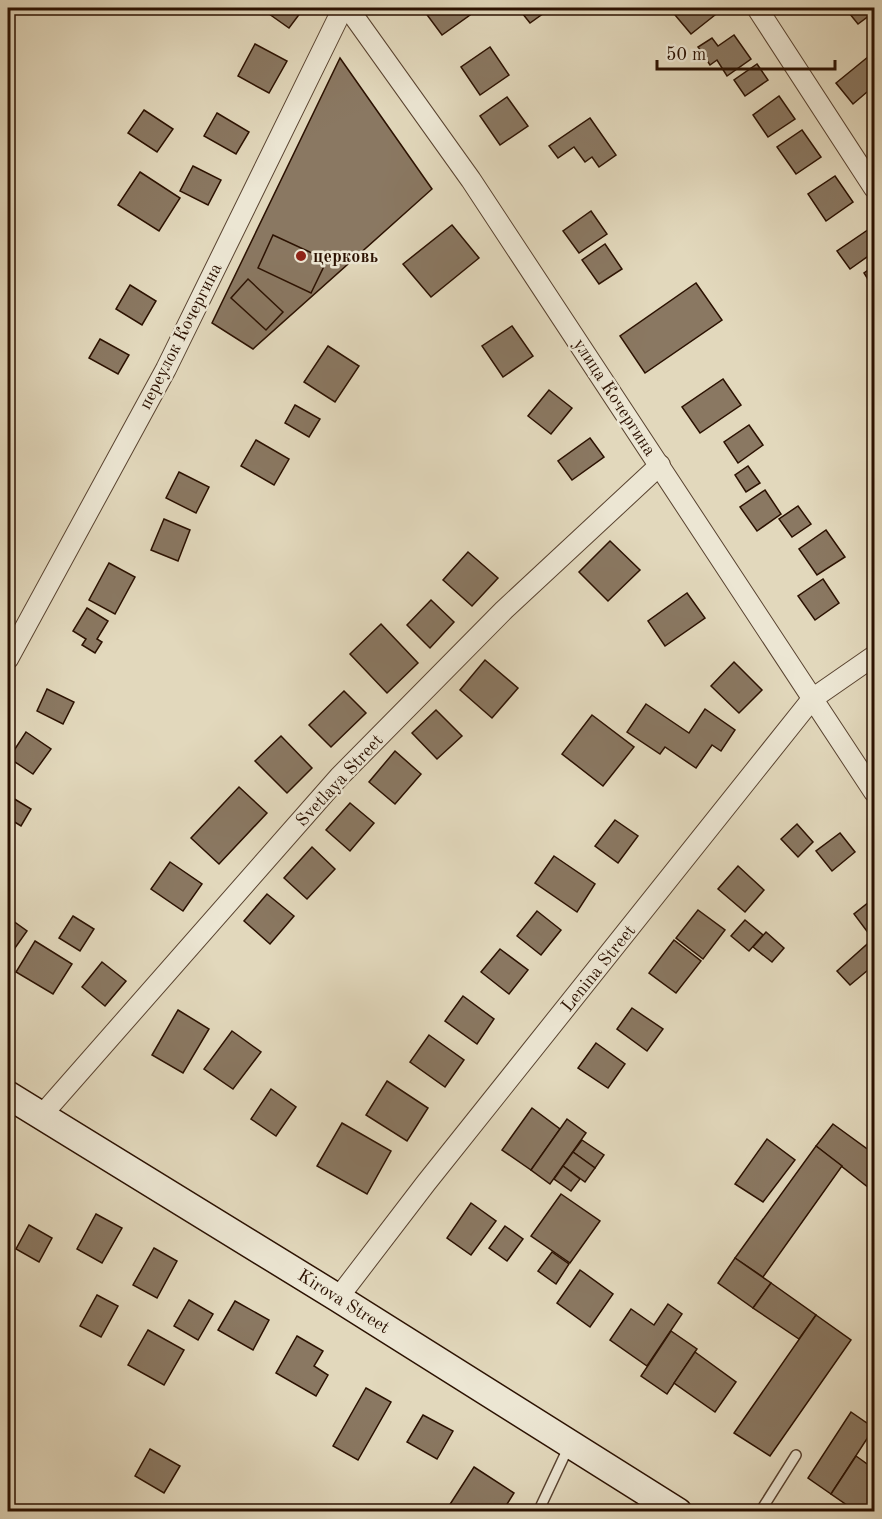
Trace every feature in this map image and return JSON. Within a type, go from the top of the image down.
[{"type":"main road","name":"Kirova Street","points":[[8,1095],[339,1298],[678,1512]]},
{"type":"street","name":"переулок Кочергина","points":[[8,659],[166,369],[343,8]]},
{"type":"street","name":"улица Кочергина","points":[[348,8],[471,180],[874,792]]},
{"type":"street","points":[[757,8],[874,188]]},
{"type":"street","name":"Svetlaya Street","points":[[41,1116],[339,777],[504,610],[660,465]]},
{"type":"street","name":"Lenina Street","points":[[339,1298],[426,1183],[812,699],[874,657]]},
{"type":"lane","points":[[538,1512],[570,1443]]},
{"type":"lane","points":[[760,1512],[796,1455]]},
{"type":"building","points":[[263,8],[304,8],[289,28]]},
{"type":"building","points":[[422,8],[465,8],[470,15],[442,35]]},
{"type":"building","points":[[518,8],[551,8],[530,23]]},
{"type":"building","points":[[709,8],[715,15],[691,34],[670,9]]},
{"type":"building","points":[[845,8],[874,8],[874,12],[858,24]]},
{"type":"building","points":[[734,35],[751,59],[727,76],[717,60],[710,65],[698,47],[712,38],[718,46]]},
{"type":"building","points":[[255,44],[287,61],[269,93],[238,76]]},
{"type":"building","points":[[490,47],[509,75],[480,95],[461,67]]},
{"type":"building","points":[[874,52],[874,86],[853,104],[836,83]]},
{"type":"building","name":"церковь","points":[[340,58],[432,189],[253,349],[212,323]]},
{"type":"building","points":[[757,64],[768,80],[745,96],[734,80]]},
{"type":"building","points":[[779,96],[795,119],[768,137],[753,115]]},
{"type":"building","points":[[507,97],[528,126],[500,145],[480,116]]},
{"type":"building","points":[[144,110],[173,129],[157,152],[128,133]]},
{"type":"building","points":[[217,113],[249,132],[236,154],[204,136]]},
{"type":"building","points":[[590,118],[616,155],[599,167],[592,157],[585,162],[574,147],[558,158],[549,146]]},
{"type":"building","points":[[802,130],[821,157],[796,174],[777,147]]},
{"type":"building","points":[[193,166],[221,180],[208,205],[180,191]]},
{"type":"building","points":[[140,172],[180,198],[159,231],[118,205]]},
{"type":"building","points":[[835,176],[853,202],[826,221],[808,194]]},
{"type":"building","points":[[591,211],[607,234],[579,253],[563,231]]},
{"type":"building","points":[[452,225],[479,258],[431,297],[403,264]]},
{"type":"building","points":[[872,227],[874,252],[850,269],[837,251]]},
{"type":"building","points":[[273,235],[327,260],[311,293],[258,268]]},
{"type":"building","points":[[605,244],[622,269],[599,284],[582,260]]},
{"type":"building","points":[[874,266],[874,289],[864,273]]},
{"type":"building","points":[[248,279],[283,312],[266,330],[231,298]]},
{"type":"building","points":[[696,283],[722,320],[645,373],[620,336]]},
{"type":"building","points":[[130,285],[156,301],[142,325],[116,309]]},
{"type":"building","points":[[512,326],[533,356],[503,377],[482,346]]},
{"type":"building","points":[[100,339],[129,355],[118,374],[89,358]]},
{"type":"building","points":[[328,346],[359,366],[335,402],[304,382]]},
{"type":"building","points":[[723,379],[741,405],[700,433],[682,407]]},
{"type":"building","points":[[549,390],[572,408],[551,434],[528,416]]},
{"type":"building","points":[[295,405],[320,419],[309,437],[285,423]]},
{"type":"building","points":[[749,425],[763,445],[738,463],[724,442]]},
{"type":"building","points":[[590,438],[604,457],[572,480],[558,461]]},
{"type":"building","points":[[256,440],[289,459],[274,485],[241,466]]},
{"type":"building","points":[[748,466],[760,483],[746,492],[735,475]]},
{"type":"building","points":[[179,472],[209,487],[196,513],[166,498]]},
{"type":"building","points":[[765,490],[781,514],[757,531],[740,507]]},
{"type":"building","points":[[798,506],[811,524],[792,537],[779,519]]},
{"type":"building","points":[[164,519],[190,530],[178,561],[151,550]]},
{"type":"building","points":[[826,530],[845,557],[817,575],[799,549]]},
{"type":"building","points":[[610,541],[640,570],[608,601],[579,572]]},
{"type":"building","points":[[468,552],[498,578],[472,606],[443,580]]},
{"type":"building","points":[[109,563],[135,577],[115,614],[89,600]]},
{"type":"building","points":[[823,579],[839,603],[815,620],[798,596]]},
{"type":"building","points":[[687,593],[705,618],[665,646],[648,621]]},
{"type":"building","points":[[431,600],[454,622],[430,648],[407,625]]},
{"type":"building","points":[[87,608],[108,621],[97,639],[102,642],[95,653],[82,645],[86,639],[73,631]]},
{"type":"building","points":[[381,624],[418,663],[387,693],[350,654]]},
{"type":"building","points":[[485,660],[518,688],[492,718],[460,690]]},
{"type":"building","points":[[734,662],[762,690],[739,713],[711,686]]},
{"type":"building","points":[[47,689],[74,702],[63,724],[37,711]]},
{"type":"building","points":[[344,691],[366,713],[331,747],[309,725]]},
{"type":"building","points":[[646,704],[689,733],[705,709],[735,730],[721,751],[712,745],[696,768],[665,747],[660,754],[627,732]]},
{"type":"building","points":[[436,710],[462,736],[437,759],[412,733]]},
{"type":"building","points":[[592,715],[634,747],[603,786],[562,754]]},
{"type":"building","points":[[26,732],[51,749],[33,774],[9,758]]},
{"type":"building","points":[[281,736],[312,768],[287,793],[255,761]]},
{"type":"building","points":[[395,751],[421,774],[395,804],[369,782]]},
{"type":"building","points":[[239,787],[267,813],[219,864],[191,838]]},
{"type":"building","points":[[8,795],[31,809],[21,826],[8,818]]},
{"type":"building","points":[[350,803],[374,823],[350,851],[326,830]]},
{"type":"building","points":[[615,820],[638,836],[618,863],[595,846]]},
{"type":"building","points":[[797,824],[813,842],[798,857],[781,839]]},
{"type":"building","points":[[840,833],[855,852],[832,871],[816,851]]},
{"type":"building","points":[[312,847],[335,869],[307,899],[284,878]]},
{"type":"building","points":[[554,856],[595,884],[577,912],[535,883]]},
{"type":"building","points":[[170,862],[202,884],[183,911],[151,889]]},
{"type":"building","points":[[738,866],[764,890],[745,912],[718,889]]},
{"type":"building","points":[[267,894],[294,916],[270,944],[244,921]]},
{"type":"building","points":[[874,898],[874,930],[869,934],[854,914]]},
{"type":"building","points":[[698,910],[725,930],[703,959],[676,938]]},
{"type":"building","points":[[537,911],[561,930],[541,955],[517,936]]},
{"type":"building","points":[[73,916],[94,929],[80,951],[59,938]]},
{"type":"building","points":[[8,919],[27,931],[8,958]]},
{"type":"building","points":[[745,920],[763,935],[749,951],[731,936]]},
{"type":"building","points":[[766,932],[784,948],[772,962],[753,947]]},
{"type":"building","points":[[874,938],[874,965],[850,985],[837,971]]},
{"type":"building","points":[[674,940],[701,961],[676,993],[649,973]]},
{"type":"building","points":[[35,941],[72,964],[53,994],[16,972]]},
{"type":"building","points":[[500,949],[528,970],[509,994],[481,972]]},
{"type":"building","points":[[102,962],[126,981],[105,1006],[82,987]]},
{"type":"building","points":[[463,996],[494,1019],[477,1044],[445,1021]]},
{"type":"building","points":[[632,1008],[663,1029],[647,1051],[617,1029]]},
{"type":"building","points":[[178,1010],[209,1029],[183,1073],[152,1055]]},
{"type":"building","points":[[232,1031],[261,1052],[233,1089],[204,1069]]},
{"type":"building","points":[[429,1035],[464,1060],[445,1087],[410,1062]]},
{"type":"building","points":[[596,1043],[625,1064],[608,1088],[578,1068]]},
{"type":"building","points":[[387,1081],[428,1108],[407,1141],[366,1115]]},
{"type":"building","points":[[271,1089],[296,1107],[276,1136],[251,1119]]},
{"type":"building","points":[[532,1108],[560,1129],[531,1170],[502,1150]]},
{"type":"building","points":[[567,1119],[586,1133],[550,1184],[531,1170]]},
{"type":"building","points":[[342,1123],[391,1151],[367,1194],[317,1166]]},
{"type":"building","points":[[833,1124],[874,1154],[874,1192],[816,1146]]},
{"type":"building","points":[[767,1139],[795,1160],[763,1202],[735,1184]]},
{"type":"building","points":[[582,1140],[604,1155],[595,1168],[573,1152]]},
{"type":"building","points":[[816,1146],[842,1166],[763,1277],[735,1258]]},
{"type":"building","points":[[573,1152],[595,1168],[585,1182],[563,1166]]},
{"type":"building","points":[[563,1166],[580,1179],[571,1191],[554,1179]]},
{"type":"building","points":[[561,1194],[600,1221],[570,1263],[531,1236]]},
{"type":"building","points":[[471,1203],[496,1221],[471,1255],[447,1238]]},
{"type":"building","points":[[96,1214],[122,1228],[102,1263],[77,1249]]},
{"type":"building","points":[[29,1225],[52,1238],[39,1262],[16,1249]]},
{"type":"building","points":[[505,1226],[523,1239],[507,1261],[489,1248]]},
{"type":"building","points":[[154,1248],[177,1261],[157,1298],[133,1285]]},
{"type":"building","points":[[552,1252],[569,1264],[556,1284],[538,1271]]},
{"type":"building","points":[[735,1258],[771,1283],[753,1308],[718,1283]]},
{"type":"building","points":[[580,1270],[613,1294],[590,1327],[557,1303]]},
{"type":"building","points":[[771,1283],[816,1315],[799,1339],[753,1308]]},
{"type":"building","points":[[97,1295],[118,1306],[101,1337],[80,1326]]},
{"type":"building","points":[[189,1300],[213,1314],[198,1340],[174,1326]]},
{"type":"building","points":[[235,1301],[269,1320],[253,1350],[218,1330]]},
{"type":"building","points":[[668,1304],[682,1314],[647,1366],[610,1340],[631,1309],[654,1325]]},
{"type":"building","points":[[816,1315],[851,1340],[770,1456],[734,1433]]},
{"type":"building","points":[[148,1330],[184,1350],[164,1385],[128,1365]]},
{"type":"building","points":[[671,1331],[697,1349],[667,1394],[641,1376]]},
{"type":"building","points":[[297,1336],[323,1351],[314,1366],[328,1375],[316,1396],[276,1373]]},
{"type":"building","points":[[695,1352],[736,1382],[715,1412],[674,1383]]},
{"type":"building","points":[[366,1388],[391,1402],[358,1460],[333,1446]]},
{"type":"building","points":[[851,1412],[874,1428],[831,1494],[808,1478]]},
{"type":"building","points":[[423,1415],[453,1431],[437,1459],[407,1442]]},
{"type":"building","points":[[150,1449],[180,1466],[164,1493],[135,1476]]},
{"type":"building","points":[[856,1456],[874,1469],[874,1512],[857,1512],[831,1494]]},
{"type":"building","points":[[474,1467],[514,1493],[502,1512],[450,1512],[447,1509]]},
{"type":"place","name":"церковь","points":[[301,256]]}]
